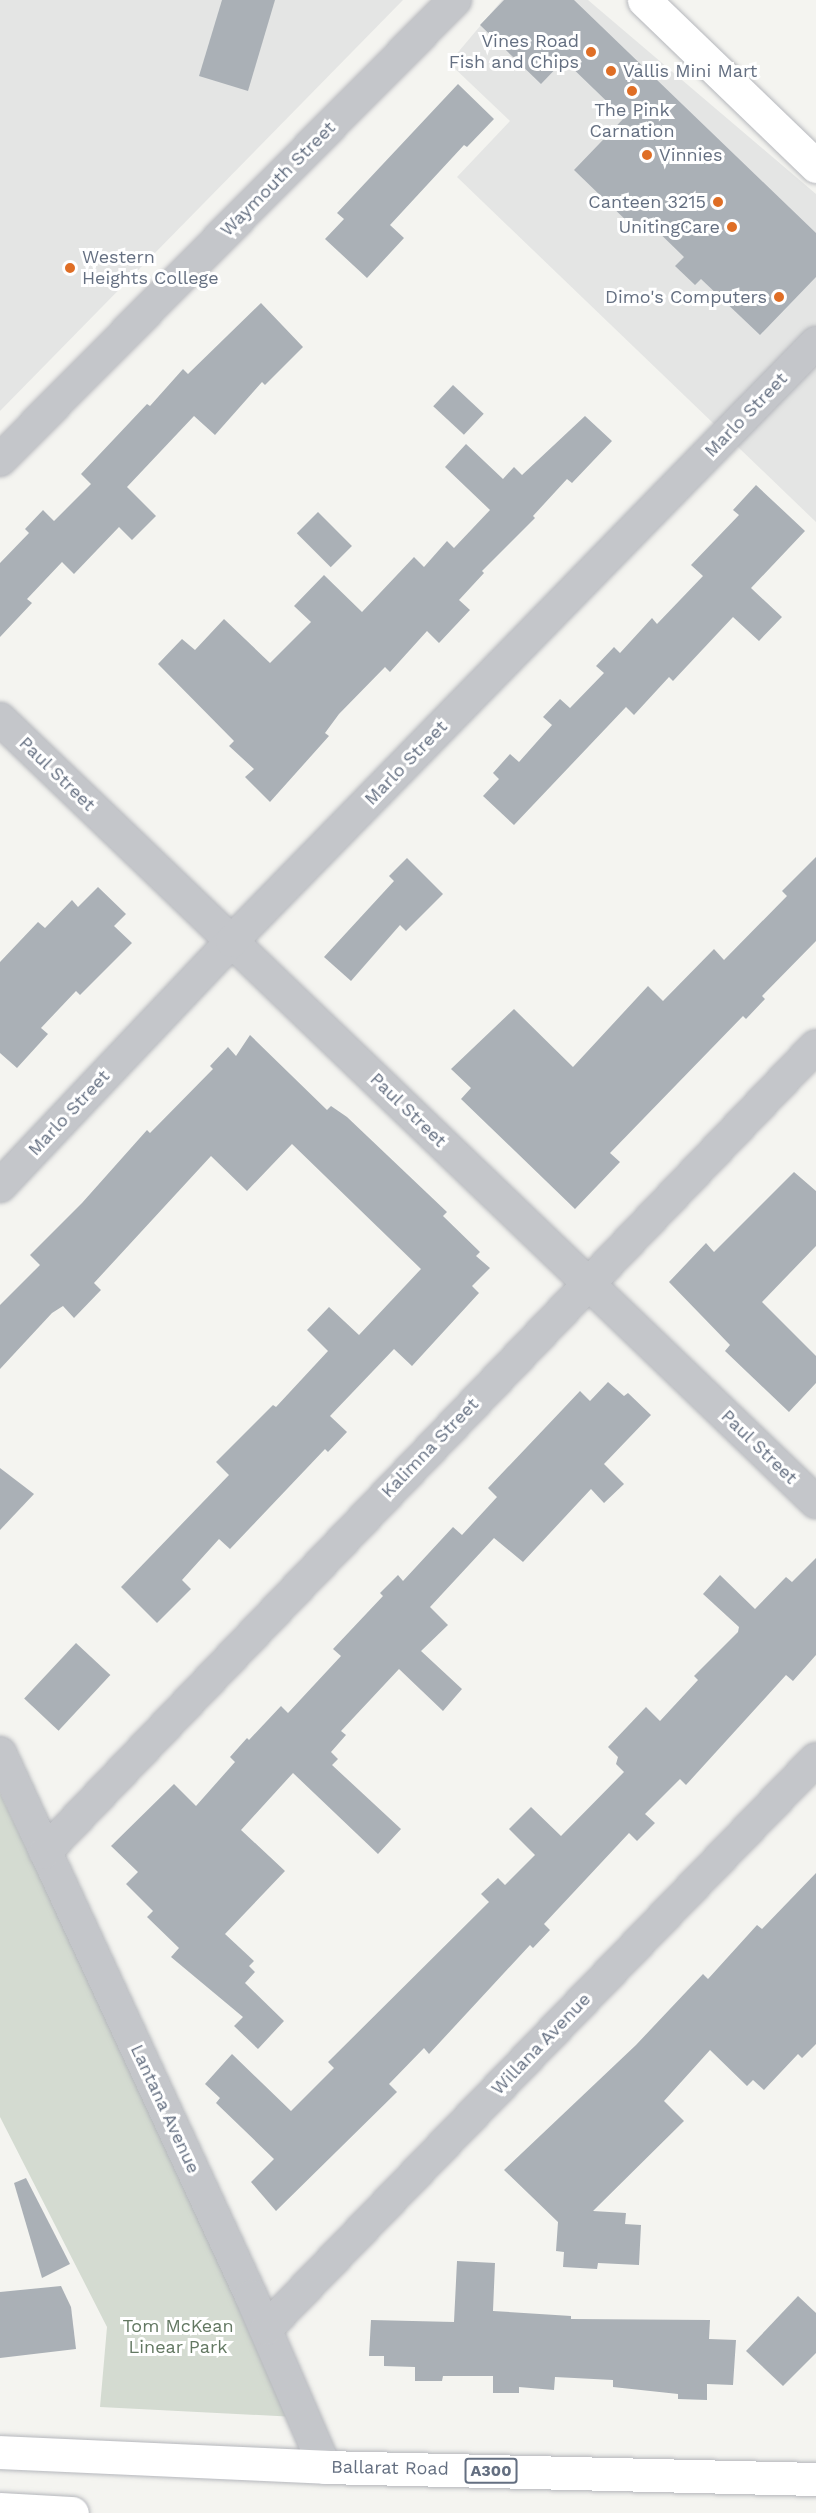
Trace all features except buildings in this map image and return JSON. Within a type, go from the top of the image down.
[{"type":"main road","points":[[644,0],[816,166]]},
{"type":"main road","name":"Ballarat Road","points":[[0,2452],[325,2467],[816,2479]]},
{"type":"main road","points":[[0,2509],[72,2513]]},
{"type":"street","name":"Waymouth Street","points":[[0,460],[455,0]]},
{"type":"street","name":"Marlo Street","points":[[0,1186],[232,941],[816,343]]},
{"type":"street","name":"Paul Street","points":[[0,718],[816,1502]]},
{"type":"street","name":"Kalimna Street","points":[[45,1852],[816,1046]]},
{"type":"street","name":"Lantana Avenue","points":[[0,1753],[266,2329],[325,2467]]},
{"type":"street","name":"Willana Avenue","points":[[266,2329],[816,1759]]},
{"type":"shaded area","name":"Western Heights College","points":[[0,0],[403,0],[0,411]]},
{"type":"shaded area","points":[[502,0],[588,0],[816,194],[816,522],[457,177],[510,121],[449,63]]},
{"type":"green space","name":"Tom McKean Linear Park","points":[[0,1793],[296,2417],[100,2407],[107,2327],[0,2117]]},
{"type":"place","name":"Vines Road Fish and Chips","points":[[591,52]]},
{"type":"place","name":"Vallis Mini Mart","points":[[611,71]]},
{"type":"place","name":"The Pink Carnation","points":[[632,91]]},
{"type":"place","name":"Vinnies","points":[[647,155]]},
{"type":"place","name":"Canteen 3215","points":[[718,202]]},
{"type":"place","name":"UnitingCare","points":[[732,227]]},
{"type":"place","name":"Western Heights College","points":[[70,268]]},
{"type":"place","name":"Dimo's Computers","points":[[779,297]]}]
